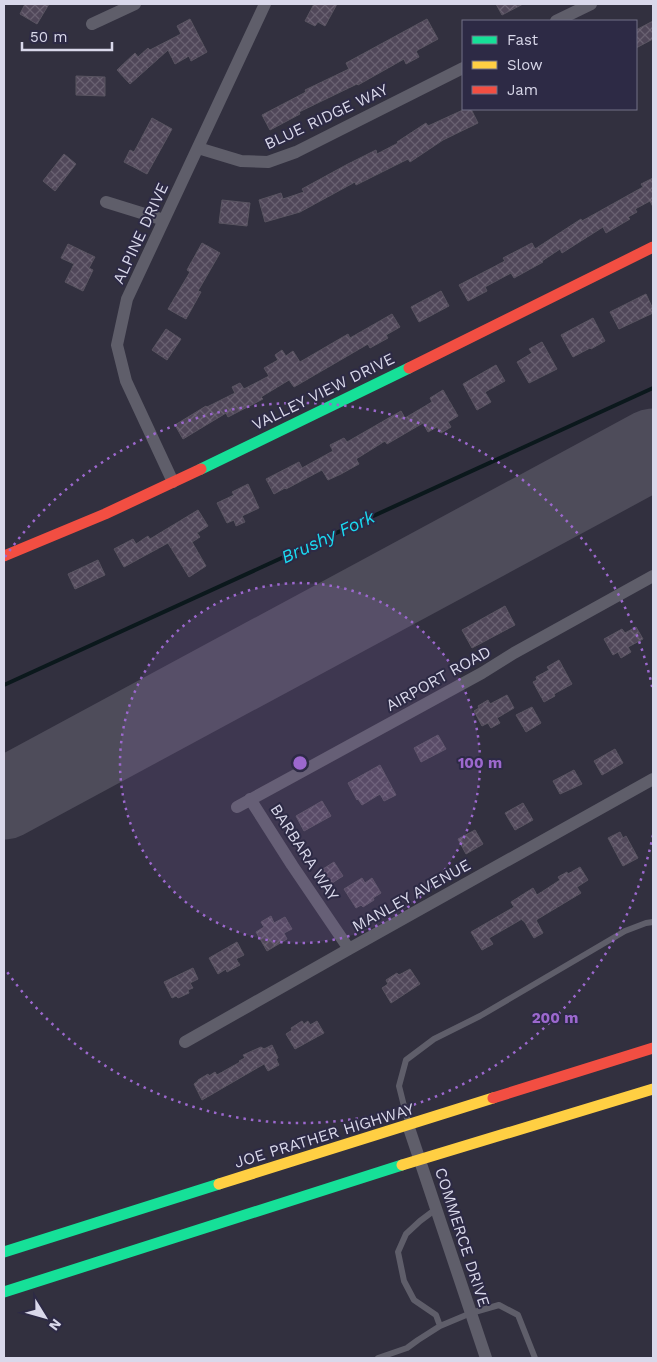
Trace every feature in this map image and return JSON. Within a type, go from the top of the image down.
[{"type":"main road","name":"VALLEY VIEW DRIVE","points":[[4,556],[80,526],[173,482],[653,248]]},
{"type":"main road","name":"JOE PRATHER HIGHWAY","points":[[4,1252],[653,1048]]},
{"type":"main road","points":[[4,1292],[420,1159],[653,1089]]},
{"type":"street","points":[[92,24],[136,4]]},
{"type":"street","name":"ALPINE DRIVE","points":[[173,482],[126,382],[117,345],[127,299],[265,4]]},
{"type":"street","points":[[558,20],[591,4]]},
{"type":"street","name":"BLUE RIDGE WAY","points":[[198,148],[241,161],[268,162],[296,152],[462,69]]},
{"type":"street","points":[[106,202],[164,220]]},
{"type":"street","name":"AIRPORT ROAD","points":[[237,807],[482,673],[653,576]]},
{"type":"street","name":"MANLEY AVENUE","points":[[185,1042],[653,779]]},
{"type":"street","name":"BARBARA WAY","points":[[250,799],[349,949]]},
{"type":"street","name":"COMMERCE DRIVE","points":[[408,1125],[486,1358]]},
{"type":"lane","points":[[408,1125],[399,1086],[406,1060],[434,1040],[480,1016],[599,946],[646,923],[653,922]]},
{"type":"lane","points":[[436,1209],[406,1234],[398,1252],[404,1281],[414,1300],[436,1315],[440,1326]]},
{"type":"lane","points":[[378,1358],[407,1348],[440,1326],[471,1313],[499,1305],[518,1315],[535,1358]]},
{"type":"building","points":[[25,4],[49,4],[37,24],[20,14]]},
{"type":"building","points":[[314,4],[337,4],[325,26],[318,22],[315,26],[305,21]]},
{"type":"building","points":[[496,4],[523,4],[502,15]]},
{"type":"building","points":[[190,19],[207,52],[191,61],[189,56],[175,64],[168,50],[130,84],[117,70],[135,53],[138,57],[148,48],[150,50],[181,34],[177,26]]},
{"type":"building","points":[[427,19],[438,39],[416,51],[419,57],[406,64],[404,59],[358,85],[299,112],[300,114],[270,130],[262,115],[306,92],[305,90],[349,69],[346,63]]},
{"type":"building","points":[[653,21],[653,39],[637,47],[637,29]]},
{"type":"building","points":[[76,76],[105,77],[105,96],[76,95]]},
{"type":"building","points":[[463,110],[472,110],[478,123],[443,140],[410,162],[408,159],[356,185],[355,182],[300,212],[265,222],[259,200],[281,193],[283,199],[304,192],[302,189],[346,165],[376,150],[377,154],[398,143],[426,123],[428,126]]},
{"type":"building","points":[[152,118],[172,129],[147,174],[124,162],[130,150],[134,152]]},
{"type":"building","points":[[64,154],[76,164],[55,191],[43,181]]},
{"type":"building","points":[[653,178],[653,207],[650,201],[635,209],[637,212],[628,217],[630,219],[606,233],[603,227],[562,253],[560,249],[543,262],[514,278],[511,273],[485,287],[487,291],[468,301],[459,285],[505,261],[503,258],[532,243],[535,249],[581,219],[582,221],[643,187],[641,184]]},
{"type":"building","points":[[222,200],[250,203],[247,226],[219,223]]},
{"type":"building","points":[[202,243],[220,253],[198,291],[201,292],[186,319],[168,309],[190,272],[187,270]]},
{"type":"building","points":[[68,244],[95,257],[89,268],[93,270],[83,291],[65,282],[74,264],[61,258]]},
{"type":"building","points":[[441,291],[449,306],[419,322],[411,307]]},
{"type":"building","points":[[646,294],[653,313],[619,329],[610,312]]},
{"type":"building","points":[[392,314],[400,327],[386,335],[388,338],[370,348],[368,344],[294,387],[289,380],[261,397],[263,399],[228,417],[226,413],[183,439],[175,425],[206,406],[235,393],[232,387],[240,383],[244,389],[269,376],[264,368],[278,360],[275,355],[282,350],[286,356],[293,351],[300,362],[348,334],[350,338]]},
{"type":"building","points":[[593,318],[605,341],[573,357],[561,335]]},
{"type":"building","points":[[166,329],[181,339],[167,360],[152,350]]},
{"type":"building","points":[[542,342],[557,369],[529,383],[517,362],[532,353],[529,349]]},
{"type":"building","points":[[496,365],[505,381],[485,392],[491,402],[477,410],[463,384]]},
{"type":"building","points":[[443,390],[458,416],[448,422],[451,427],[441,433],[437,427],[428,432],[423,423],[387,444],[385,441],[356,459],[359,464],[341,474],[328,480],[322,470],[274,494],[266,479],[299,462],[302,468],[333,451],[330,445],[344,438],[347,442],[401,411],[405,418],[432,402],[430,398]]},
{"type":"building","points":[[248,484],[259,508],[242,516],[245,522],[236,526],[234,520],[227,523],[217,503],[234,495],[232,492]]},
{"type":"building","points":[[198,510],[208,526],[197,533],[200,537],[192,542],[206,566],[189,577],[168,543],[124,567],[114,549],[133,539],[136,544],[148,536],[150,539]]},
{"type":"building","points":[[98,560],[105,575],[75,589],[68,574]]},
{"type":"building","points":[[505,606],[515,625],[472,648],[462,630]]},
{"type":"building","points":[[636,627],[643,639],[628,647],[631,652],[621,658],[618,652],[613,655],[604,639],[622,629],[625,633]]},
{"type":"building","points":[[559,660],[572,684],[544,702],[533,682],[537,680],[536,677],[549,670],[547,667]]},
{"type":"building","points":[[507,695],[514,708],[497,718],[500,723],[491,728],[488,723],[482,726],[474,711],[479,708],[478,706],[488,700],[490,704]]},
{"type":"building","points":[[532,707],[541,723],[526,732],[516,715]]},
{"type":"building","points":[[438,735],[446,749],[421,762],[414,748]]},
{"type":"building","points":[[615,749],[623,763],[602,775],[594,761]]},
{"type":"building","points":[[380,765],[396,795],[384,801],[380,794],[362,805],[357,800],[348,783]]},
{"type":"building","points":[[574,770],[582,784],[560,794],[553,781]]},
{"type":"building","points":[[322,801],[331,816],[304,831],[296,816]]},
{"type":"building","points":[[523,803],[533,820],[515,830],[505,813]]},
{"type":"building","points":[[475,830],[483,844],[466,854],[458,839]]},
{"type":"building","points":[[620,832],[623,838],[626,836],[638,858],[623,866],[608,838]]},
{"type":"building","points":[[334,862],[343,876],[332,883],[323,869]]},
{"type":"building","points":[[580,867],[588,880],[577,887],[581,893],[536,920],[543,933],[534,938],[522,919],[489,938],[493,944],[482,950],[471,932],[514,907],[511,902],[533,888],[537,895],[560,880],[558,877]]},
{"type":"building","points":[[362,878],[365,883],[372,878],[381,893],[363,907],[361,905],[356,908],[344,889]]},
{"type":"building","points":[[271,916],[274,923],[285,917],[292,929],[284,933],[287,939],[267,951],[256,932],[264,927],[261,922]]},
{"type":"building","points":[[237,942],[244,955],[236,959],[240,965],[227,972],[226,969],[218,974],[209,958]]},
{"type":"building","points":[[193,968],[198,979],[190,983],[193,988],[188,990],[189,993],[178,998],[176,996],[172,998],[164,982]]},
{"type":"building","points":[[410,969],[420,984],[391,1003],[382,988],[388,984],[386,980],[397,973],[399,975]]},
{"type":"building","points":[[302,1021],[304,1024],[308,1021],[310,1025],[317,1021],[324,1033],[295,1049],[286,1034],[292,1030],[291,1028]]},
{"type":"building","points":[[272,1045],[279,1065],[268,1071],[264,1064],[202,1100],[194,1084],[198,1080],[215,1072],[217,1075],[240,1062],[245,1058],[243,1055],[261,1047],[264,1049]]},
{"type":"waterway","name":"Brushy Fork","points":[[4,685],[653,388]]},
{"type":"runway","points":[[4,799],[653,449]]},
{"type":"traffic: fast","points":[[201,469],[409,368]]},
{"type":"traffic: fast","points":[[4,1292],[402,1165]]},
{"type":"traffic: fast","points":[[4,1252],[219,1184]]},
{"type":"traffic: slow","points":[[402,1165],[653,1089]]},
{"type":"traffic: slow","points":[[219,1184],[493,1098]]},
{"type":"traffic: jam","points":[[409,368],[653,247]]},
{"type":"traffic: jam","points":[[4,556],[105,514],[201,469]]},
{"type":"traffic: jam","points":[[493,1098],[653,1048]]}]
